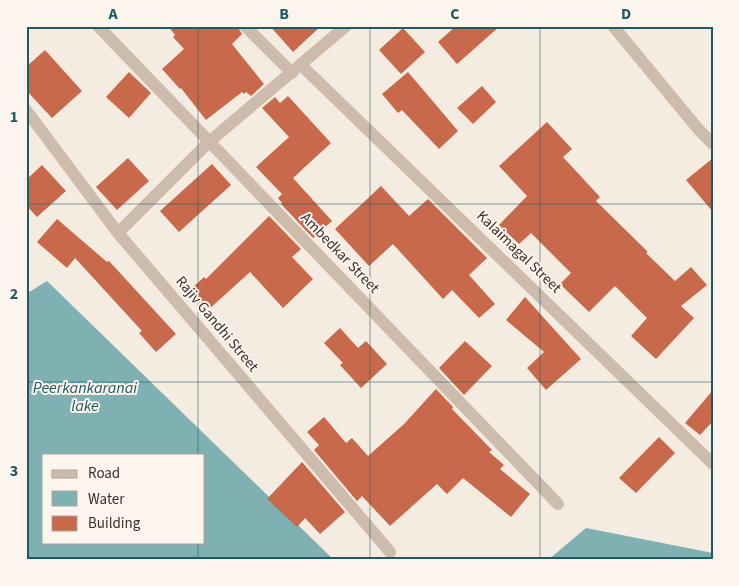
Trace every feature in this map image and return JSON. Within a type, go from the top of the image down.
[{"type":"street","name":"Ambedkar Street","points":[[98,26],[558,504]]},
{"type":"street","name":"Kalaimagal Street","points":[[244,26],[297,69],[713,464]]},
{"type":"street","points":[[118,233],[210,141],[346,26]]},
{"type":"street","points":[[613,26],[699,130],[713,144]]},
{"type":"street","name":"Rajiv Gandhi Street","points":[[26,110],[118,233],[390,552]]},
{"type":"water","name":"Peerkankaranai lake","points":[[47,281],[334,560],[26,560],[26,294]]},
{"type":"water","points":[[586,528],[713,553],[713,560],[548,560]]},
{"type":"building","points":[[168,26],[237,26],[242,34],[232,44],[264,84],[251,96],[246,92],[244,94],[242,92],[206,120],[181,88],[162,69],[184,49],[173,37],[175,35]]},
{"type":"building","points":[[270,26],[321,26],[293,52]]},
{"type":"building","points":[[456,26],[500,26],[457,64],[438,42]]},
{"type":"building","points":[[403,28],[425,52],[401,74],[379,50]]},
{"type":"building","points":[[45,50],[82,91],[52,118],[26,90],[26,67]]},
{"type":"building","points":[[129,72],[151,93],[129,118],[106,97]]},
{"type":"building","points":[[408,72],[458,131],[439,149],[402,110],[398,113],[382,94]]},
{"type":"building","points":[[482,86],[496,102],[473,124],[457,108]]},
{"type":"building","points":[[288,96],[331,143],[293,178],[332,221],[313,238],[281,204],[278,198],[282,194],[256,167],[289,137],[262,108],[275,97],[280,103]]},
{"type":"building","points":[[547,122],[572,149],[563,157],[600,197],[596,201],[648,252],[646,253],[675,281],[691,267],[707,285],[681,306],[694,318],[656,359],[631,336],[647,318],[615,286],[589,312],[560,284],[571,273],[531,233],[519,244],[499,225],[527,196],[499,166]]},
{"type":"building","points":[[128,158],[149,181],[117,210],[96,187]]},
{"type":"building","points":[[713,158],[713,212],[686,180]]},
{"type":"building","points":[[212,164],[231,185],[179,232],[160,211]]},
{"type":"building","points":[[42,165],[66,191],[37,217],[26,205],[26,180]]},
{"type":"building","points":[[381,186],[409,216],[428,199],[487,258],[469,275],[495,304],[479,318],[452,290],[443,299],[393,244],[369,266],[335,229]]},
{"type":"building","points":[[269,216],[301,249],[292,257],[313,279],[283,308],[250,272],[207,311],[189,291],[204,277],[206,279]]},
{"type":"building","points":[[57,219],[107,262],[109,261],[176,334],[156,352],[139,333],[142,331],[75,258],[67,268],[37,242]]},
{"type":"building","points":[[525,297],[581,359],[546,390],[527,368],[544,352],[506,320]]},
{"type":"building","points":[[340,328],[358,348],[366,341],[387,364],[361,388],[340,365],[343,363],[324,343]]},
{"type":"building","points":[[465,341],[492,366],[464,395],[439,368]]},
{"type":"building","points":[[436,389],[453,407],[452,409],[492,450],[489,452],[504,465],[500,469],[530,494],[511,517],[463,478],[447,494],[437,484],[390,526],[362,496],[357,501],[314,450],[319,445],[307,432],[324,417],[346,443],[352,438],[368,456],[404,424]]},
{"type":"building","points":[[713,390],[713,421],[700,435],[685,423]]},
{"type":"building","points":[[659,437],[675,453],[636,493],[619,478]]},
{"type":"building","points":[[302,462],[345,512],[320,534],[305,518],[297,527],[267,499]]}]
